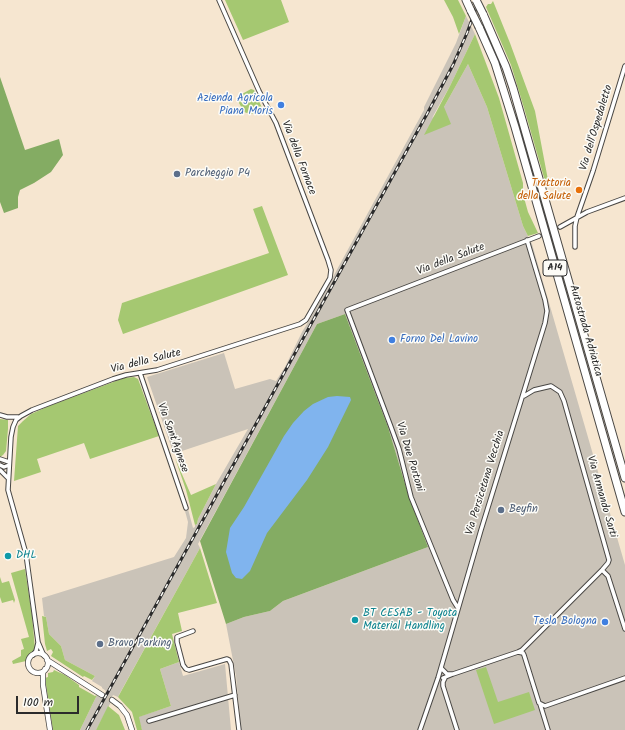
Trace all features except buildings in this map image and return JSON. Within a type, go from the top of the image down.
[{"type":"highway","name":"Autostrada Adriatica","points":[[466,0],[495,63],[515,127],[625,512]]},
{"type":"highway","name":"Autostrada Adriatica","points":[[476,0],[506,67],[513,88],[625,478]]},
{"type":"street","name":"Via della Fornace","points":[[219,0],[261,97],[276,123],[330,266],[330,278],[303,323]]},
{"type":"street","name":"Via dell'Ospedaletto","points":[[578,217],[625,66]]},
{"type":"street","points":[[560,227],[592,210],[625,198]]},
{"type":"street","points":[[575,247],[575,226],[578,217]]},
{"type":"street","name":"Via della Salute","points":[[347,310],[539,236]]},
{"type":"street","name":"Via Persicetana Vecchia","points":[[420,730],[438,678],[545,323],[547,311],[545,300],[527,240]]},
{"type":"street","name":"Via Due Portoni","points":[[347,310],[399,449],[411,497],[453,600],[458,608]]},
{"type":"street","name":"Via della Salute","points":[[18,417],[89,387],[119,377],[157,370],[303,323]]},
{"type":"street","name":"Via Sant'Agnese","points":[[140,373],[186,508]]},
{"type":"street","name":"Via Armando Sarti","points":[[438,678],[445,678],[518,652],[524,648],[602,570],[609,560],[560,392],[551,386],[533,390],[523,396]]},
{"type":"street","points":[[526,387],[533,390]]},
{"type":"street","points":[[0,415],[7,417],[18,417],[13,427],[8,478],[10,496],[28,565],[38,642],[46,658],[43,685],[50,730]]},
{"type":"street","points":[[0,459],[9,464]]},
{"type":"street","points":[[0,465],[4,467],[9,464]]},
{"type":"street","points":[[0,470],[8,478]]},
{"type":"street","points":[[602,570],[608,576],[625,629]]},
{"type":"street","points":[[193,631],[177,637],[176,642],[184,667],[187,670],[190,670],[227,659],[230,660],[239,730]]},
{"type":"street","points":[[38,642],[36,651],[29,660],[29,666],[36,672],[43,685]]},
{"type":"street","points":[[518,652],[523,653],[524,655],[548,730]]},
{"type":"street","points":[[33,655],[39,653],[102,695]]},
{"type":"street","points":[[36,672],[41,672],[46,668],[58,667]]},
{"type":"street","points":[[441,668],[446,674],[453,674]]},
{"type":"street","points":[[445,678],[443,686],[457,730]]},
{"type":"street","points":[[539,703],[545,706],[625,678]]},
{"type":"street","points":[[149,721],[235,695]]},
{"type":"street","points":[[112,700],[120,706],[127,715],[132,730]]},
{"type":"street","points":[[544,719],[543,708],[545,706]]},
{"type":"shaded area","points":[[466,16],[475,34],[450,86],[432,118],[444,107],[468,64],[487,107],[523,226],[532,244],[625,565],[625,730],[241,730],[236,676],[226,624],[244,617],[270,611],[283,601],[428,547],[409,497],[388,427],[345,314],[317,324],[198,544],[200,548],[118,697],[113,695],[109,702],[111,702],[96,730],[80,730],[97,695],[102,698],[106,691],[92,681],[95,676],[65,660],[61,646],[49,634],[46,617],[44,616],[42,598],[174,557],[186,538],[188,522],[185,511],[188,509],[193,528],[195,527],[216,484],[248,429],[176,453],[173,452],[147,377],[224,353],[235,389],[270,379],[276,381],[424,110],[424,107],[456,43]]},
{"type":"shaded area","points":[[179,662],[183,676],[225,664],[231,730],[142,730],[138,717],[171,706],[160,669]]},
{"type":"green space","points":[[225,0],[281,0],[289,22],[243,40]]},
{"type":"green space","points":[[444,0],[458,0],[466,16],[459,34],[453,17]]},
{"type":"green space","points":[[493,1],[535,111],[548,180],[545,181],[511,65],[486,7]]},
{"type":"green space","points":[[475,34],[499,98],[523,183],[523,194],[528,212],[538,233],[528,236],[523,226],[487,107],[468,64],[444,107],[451,124],[424,135]]},
{"type":"green space","points":[[0,77],[25,150],[59,139],[63,155],[51,172],[20,190],[18,197],[18,208],[4,213],[0,202]]},
{"type":"green space","points":[[251,89],[254,90],[262,108],[257,113],[250,114],[244,112],[239,103],[242,94]]},
{"type":"green space","points":[[262,206],[288,275],[123,334],[118,320],[122,303],[269,253],[253,209]]},
{"type":"green space","points":[[345,314],[388,427],[409,497],[428,547],[283,601],[270,611],[244,617],[226,624],[200,541],[317,324]]},
{"type":"green space","points":[[134,377],[138,379],[159,436],[90,459],[84,443],[37,459],[41,472],[14,481],[18,426],[31,414],[124,378]]},
{"type":"green space","points":[[0,419],[8,420],[8,429],[6,451],[0,457]]},
{"type":"green space","points":[[175,458],[191,495],[216,484],[198,519],[197,524],[195,525],[186,490]]},
{"type":"green space","points":[[200,548],[217,603],[178,613],[182,631],[172,634],[179,662],[160,669],[171,706],[139,717],[142,730],[137,730],[132,712],[118,697]]},
{"type":"green space","points":[[25,569],[32,615],[35,649],[26,661],[13,664],[12,661],[21,656],[21,650],[24,649],[21,639],[29,637],[11,573]]},
{"type":"green space","points":[[0,577],[2,583],[9,581],[15,600],[14,603],[13,600],[2,603],[0,597]]},
{"type":"green space","points":[[42,616],[46,617],[49,634],[61,646],[65,660],[95,676],[92,680],[84,676],[83,677],[51,656],[53,652],[51,649],[47,651]]},
{"type":"green space","points":[[486,667],[498,702],[529,692],[535,710],[494,724],[476,670]]},
{"type":"green space","points":[[54,670],[65,675],[79,685],[79,687],[95,696],[97,695],[80,730],[53,730],[45,678],[48,677],[48,673],[53,672]]},
{"type":"green space","points":[[108,706],[119,715],[125,730],[96,730]]},
{"type":"water","points":[[328,397],[350,397],[351,400],[328,447],[307,480],[267,533],[250,571],[242,579],[236,578],[232,573],[226,552],[230,528],[244,507],[284,436],[293,423],[313,404]]},
{"type":"tunnel","points":[[539,236],[560,227]]},
{"type":"tunnel","points":[[102,695],[112,700]]},
{"type":"railway","points":[[87,730],[427,114],[453,65],[479,0]]},
{"type":"place","name":"Azienda Agricola Piana Moris","points":[[281,105]]},
{"type":"place","name":"Parcheggio P4","points":[[177,174]]},
{"type":"place","name":"Trattoria della Salute","points":[[579,190]]},
{"type":"place","name":"Forno Del Lavino","points":[[392,340]]},
{"type":"place","name":"Beyfin","points":[[501,510]]},
{"type":"place","name":"DHL","points":[[8,556]]},
{"type":"place","name":"BT CESAB - Toyota Material Handling","points":[[355,620]]},
{"type":"place","name":"Tesla Bologna","points":[[605,622]]},
{"type":"place","name":"Bravo Parking","points":[[100,644]]}]
